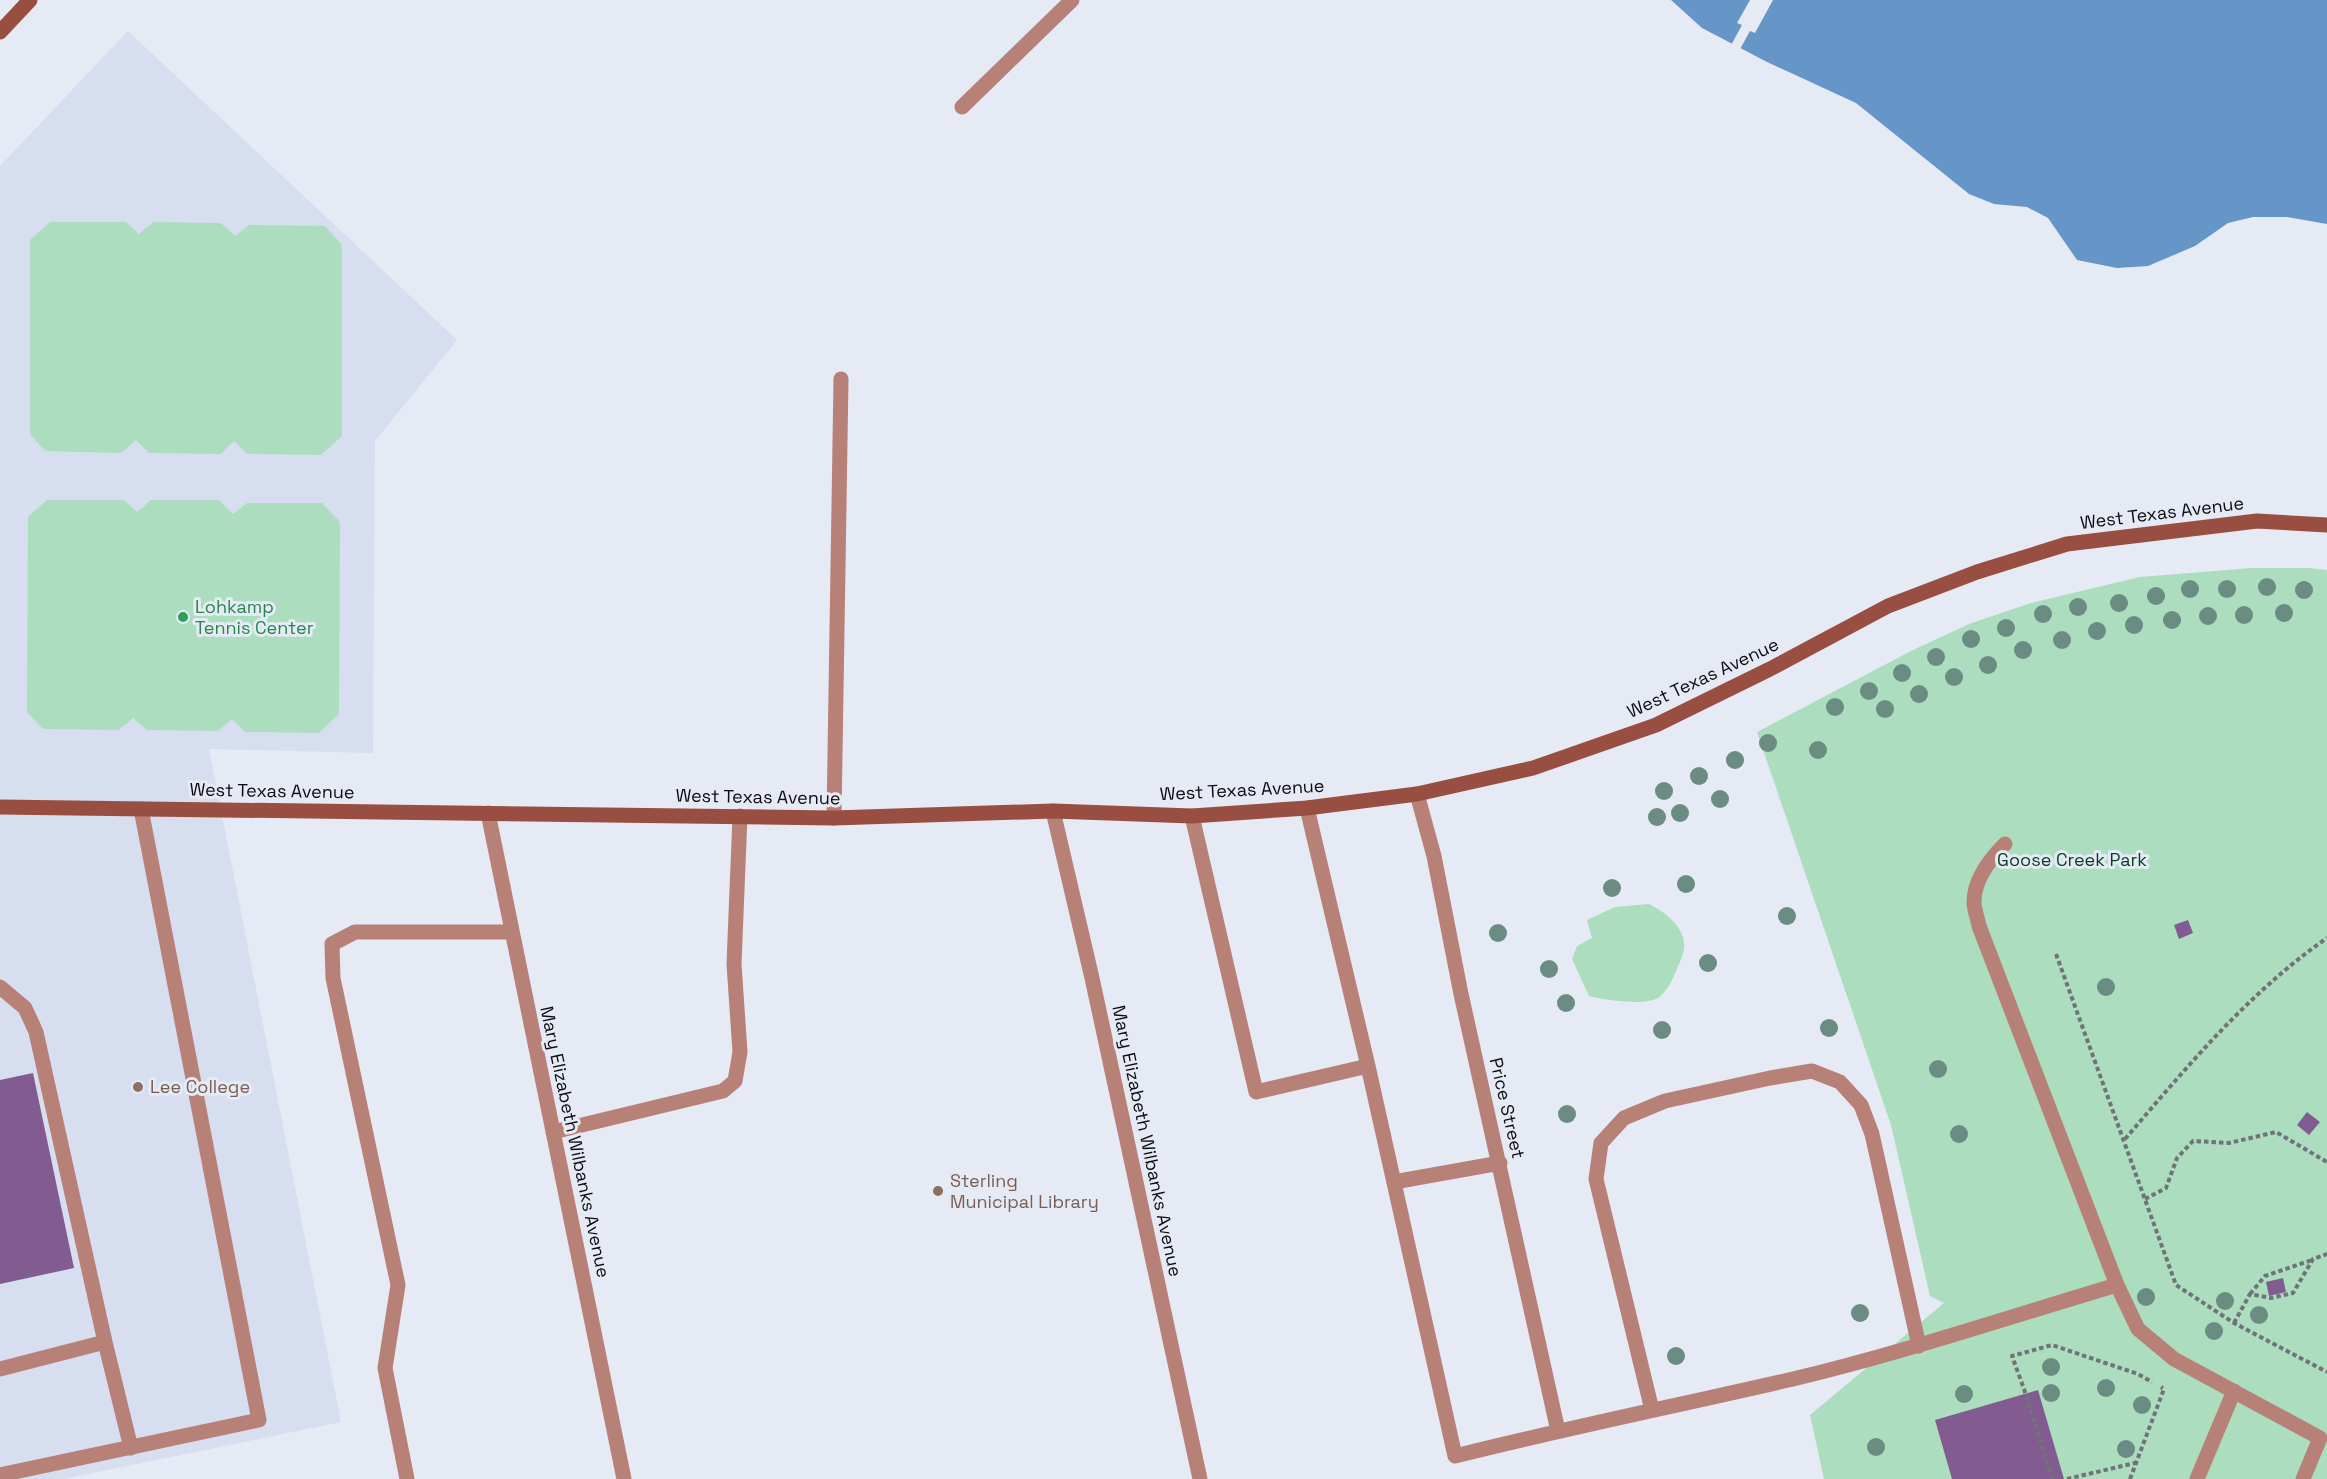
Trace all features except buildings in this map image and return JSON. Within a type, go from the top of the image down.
[{"type":"street","points":[[0,32],[30,0]]},
{"type":"street","points":[[962,106],[1072,0]]},
{"type":"street","points":[[834,818],[841,380]]},
{"type":"street","name":"West Texas Avenue","points":[[0,807],[834,818],[1053,811],[1192,816],[1307,808],[1417,794],[1533,768],[1656,725],[1770,669],[1888,606],[1977,572],[2067,544],[2257,521],[2327,525]]},
{"type":"street","name":"Price Street","points":[[1417,794],[1434,856],[1461,994],[1558,1431]]},
{"type":"street","points":[[0,1475],[259,1420],[141,808]]},
{"type":"street","points":[[1307,808],[1368,1066],[1455,1456],[1793,1379],[1919,1346],[2117,1285]]},
{"type":"street","name":"Mary Elizabeth Wilbanks Avenue","points":[[1053,811],[1092,978],[1200,1479]]},
{"type":"street","name":"Mary Elizabeth Wilbanks Avenue","points":[[488,813],[624,1479]]},
{"type":"street","points":[[553,1132],[723,1091],[735,1081],[740,1052],[734,964],[740,816]]},
{"type":"street","points":[[1192,816],[1256,1092],[1368,1066]]},
{"type":"street","points":[[2006,844],[1990,859],[1979,879],[1974,902],[1979,926],[2117,1285],[2138,1329],[2174,1359],[2320,1438],[2303,1479]]},
{"type":"street","points":[[407,1479],[385,1368],[398,1285],[333,978],[332,944],[355,932],[512,932]]},
{"type":"street","points":[[0,987],[25,1008],[36,1032],[131,1448]]},
{"type":"street","points":[[1652,1410],[1596,1179],[1601,1143],[1624,1118],[1665,1101],[1722,1087],[1812,1071],[1840,1082],[1861,1105],[1872,1134],[1919,1346]]},
{"type":"street","points":[[1394,1182],[1500,1163]]},
{"type":"street","points":[[0,1369],[105,1342]]},
{"type":"street","points":[[2197,1479],[2234,1391]]},
{"type":"path","points":[[2124,1139],[2230,1020],[2271,980],[2327,938]]},
{"type":"path","points":[[2056,954],[2176,1285],[2234,1323],[2327,1372]]},
{"type":"path","points":[[2145,1199],[2166,1188],[2177,1158],[2193,1141],[2229,1143],[2276,1132],[2327,1162]]},
{"type":"path","points":[[2234,1323],[2250,1294],[2265,1276],[2327,1254]]},
{"type":"path","points":[[2250,1294],[2271,1298],[2293,1293],[2313,1259]]},
{"type":"path","points":[[2052,1479],[2012,1356],[2052,1345],[2138,1374],[2164,1389],[2130,1479]]},
{"type":"path","points":[[2067,1479],[2135,1463]]},
{"type":"shaded area","name":"Lee College","points":[[128,31],[457,340],[375,441],[373,753],[209,749],[341,1422],[64,1479],[0,1479],[0,166]]},
{"type":"green space","points":[[50,222],[126,222],[139,234],[153,222],[221,223],[235,236],[249,225],[325,226],[342,245],[342,436],[321,455],[247,454],[234,441],[221,454],[149,453],[136,440],[121,453],[45,451],[30,434],[30,240]]},
{"type":"green space","name":"Lohkamp Tennis Center","points":[[47,500],[124,500],[137,512],[151,500],[219,500],[233,514],[247,503],[322,503],[340,522],[339,714],[319,733],[245,732],[232,719],[218,731],[147,730],[133,718],[119,730],[43,729],[27,712],[28,517]]},
{"type":"green space","name":"Goose Creek Park","points":[[2252,568],[2327,570],[2327,1479],[1824,1479],[1810,1415],[1944,1303],[1930,1296],[1891,1125],[1757,732],[1911,651],[1969,624],[2031,603],[2140,577]]},
{"type":"green space","points":[[1649,904],[1662,911],[1674,922],[1684,941],[1682,957],[1669,986],[1658,998],[1643,1002],[1589,996],[1572,959],[1577,946],[1592,938],[1587,920],[1615,907]]},
{"type":"water","points":[[1671,0],[2327,0],[2327,224],[2287,217],[2253,217],[2228,223],[2195,246],[2148,266],[2117,268],[2077,260],[2048,218],[2027,207],[1994,204],[1969,194],[1856,103],[1767,62],[1702,28]]},
{"type":"pier","points":[[1750,0],[1773,0],[1755,33],[1750,31],[1739,51],[1730,47],[1742,25],[1737,23]]},
{"type":"place","name":"Lohkamp Tennis Center","points":[[183,617]]},
{"type":"place","name":"Lee College","points":[[138,1087]]},
{"type":"place","name":"Sterling Municipal Library","points":[[938,1191]]}]
